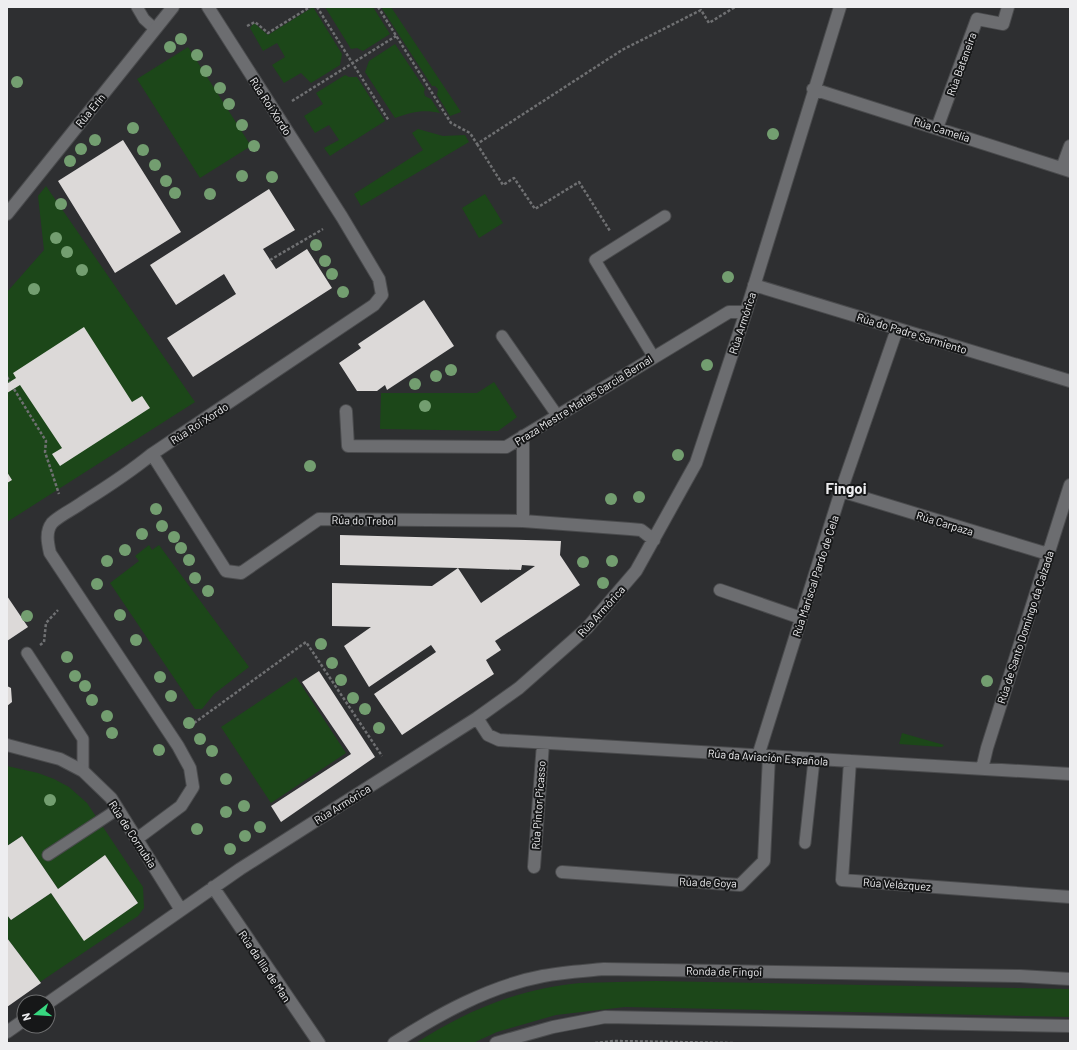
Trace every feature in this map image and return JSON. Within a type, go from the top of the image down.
[{"type":"street","name":"Rúa Erín","points":[[7,214],[173,7]]},
{"type":"street","name":"Rúa Roi Xordo","points":[[138,838],[181,806],[193,787],[190,768],[178,746],[50,553],[47,542],[48,532],[52,523],[131,471],[152,454],[374,305],[382,295],[379,279],[342,217],[208,7]]},
{"type":"street","name":"Rúa Armórica","points":[[56,997],[214,887],[477,718],[519,688],[588,628],[636,571],[696,463],[746,312],[813,89],[840,7]]},
{"type":"street","name":"Rúa Bataneira","points":[[938,128],[977,19],[1003,24],[1008,7]]},
{"type":"street","name":"Rúa Camelia","points":[[813,89],[1066,169]]},
{"type":"street","points":[[1066,169],[1070,146]]},
{"type":"street","name":"Rúa do Padre Sarmiento","points":[[754,285],[1070,381]]},
{"type":"street","name":"Praza Mestre Matías García Bernal","points":[[346,411],[348,446],[506,447],[653,356],[729,312],[746,312]]},
{"type":"street","name":"Rúa Mariscal Pardo de Cela","points":[[764,756],[801,618],[841,491],[897,329]]},
{"type":"street","points":[[523,436],[523,521]]},
{"type":"street","name":"Rúa do Trebol","points":[[152,454],[226,571],[241,573],[319,519],[523,521],[636,529],[641,530],[654,540]]},
{"type":"street","name":"Rúa de Santo Domingo da Calzada","points":[[982,769],[987,748],[1070,485]]},
{"type":"street","name":"Rúa Carpaza","points":[[841,491],[1048,554]]},
{"type":"street","points":[[720,590],[801,618]]},
{"type":"street","name":"Rúa da Aviación Española","points":[[477,718],[488,735],[499,740],[814,760],[1070,774]]},
{"type":"street","name":"Rúa Pintor Picasso","points":[[534,867],[543,743]]},
{"type":"street","name":"Rúa de Cornubia","points":[[7,744],[60,760],[83,771],[111,798],[138,838],[181,910]]},
{"type":"street","name":"Rúa de Goya","points":[[562,872],[740,885],[764,861],[764,756]]},
{"type":"street","name":"Rúa Velázquez","points":[[850,761],[842,880],[1070,897]]},
{"type":"street","name":"Rúa da Illa de Man","points":[[214,887],[318,1043]]},
{"type":"street","name":"Ronda de Fingoi","points":[[394,1043],[461,1004],[513,984],[544,976],[596,970],[1012,976],[1070,979]]},
{"type":"street","points":[[496,1043],[552,1027],[605,1017],[1070,1026]]},
{"type":"street","points":[[7,1032],[16,1026]]},
{"type":"lane","points":[[137,7],[144,18],[155,29]]},
{"type":"lane","points":[[653,356],[595,260],[665,216]]},
{"type":"lane","points":[[502,336],[557,416]]},
{"type":"lane","points":[[27,653],[83,740],[83,771]]},
{"type":"lane","points":[[805,843],[814,760]]},
{"type":"lane","points":[[48,854],[118,809]]},
{"type":"path","points":[[246,26],[255,22],[268,33],[310,7]]},
{"type":"path","points":[[317,7],[389,121]]},
{"type":"path","points":[[378,7],[451,123],[470,133],[503,185],[514,178],[535,209],[579,182],[619,245]]},
{"type":"path","points":[[476,144],[622,50],[701,10],[709,23],[735,7]]},
{"type":"path","points":[[292,101],[396,36]]},
{"type":"path","points":[[270,260],[323,229]]},
{"type":"path","points":[[7,377],[10,382]]},
{"type":"path","points":[[14,389],[46,441],[45,452],[59,494]]},
{"type":"path","points":[[44,642],[46,623],[58,610]]},
{"type":"path","points":[[190,726],[306,642],[382,756]]},
{"type":"path","points":[[595,1043],[614,1041],[733,1043]]},
{"type":"green space","points":[[313,7],[342,54],[340,65],[311,83],[301,73],[284,83],[272,65],[285,57],[277,43],[263,51],[250,28],[254,23],[268,35]]},
{"type":"green space","points":[[325,7],[373,7],[390,34],[363,51],[357,48],[351,49]]},
{"type":"green space","points":[[381,7],[391,7],[461,112],[450,116],[437,95],[438,89],[435,86],[432,86]]},
{"type":"green space","points":[[395,44],[425,89],[425,96],[431,99],[440,113],[428,111],[418,112],[395,118],[365,72],[369,61]]},
{"type":"green space","points":[[188,47],[251,146],[200,178],[137,79]]},
{"type":"green space","points":[[345,75],[349,77],[357,77],[385,121],[330,156],[324,148],[339,140],[329,125],[315,133],[304,116],[323,104],[316,93]]},
{"type":"green space","points":[[418,129],[443,136],[465,135],[469,142],[361,206],[354,194],[423,150],[412,133]]},
{"type":"green space","points":[[46,186],[195,402],[7,522],[7,292],[44,250],[38,196]]},
{"type":"green space","points":[[485,194],[503,223],[479,238],[462,208]]},
{"type":"green space","points":[[494,382],[517,417],[498,431],[380,429],[381,393],[477,393]]},
{"type":"green space","points":[[149,545],[152,550],[159,545],[249,667],[214,694],[202,709],[195,709],[110,583],[139,561],[135,556]]},
{"type":"green space","points":[[296,677],[346,753],[271,803],[221,727]]},
{"type":"green space","points":[[902,733],[944,745],[942,747],[899,744]]},
{"type":"green space","points":[[7,766],[38,773],[54,779],[69,787],[87,803],[143,887],[144,908],[138,916],[40,982],[7,938],[7,915],[11,920],[51,893],[84,940],[138,903],[105,855],[58,889],[22,836],[7,846]]},
{"type":"green space","points":[[656,981],[1070,989],[1070,1017],[625,1007],[556,1015],[497,1032],[473,1043],[416,1043],[435,1031],[474,1011],[536,990],[580,983]]},
{"type":"building","points":[[123,140],[181,232],[115,273],[58,181]]},
{"type":"building","points":[[269,189],[295,230],[263,249],[276,269],[307,249],[332,288],[193,377],[167,338],[236,294],[224,274],[176,305],[150,265]]},
{"type":"building","points":[[424,300],[454,346],[387,390],[385,385],[377,391],[357,391],[339,363],[361,348],[358,344]]},
{"type":"building","points":[[84,327],[132,402],[142,396],[150,408],[60,466],[52,454],[62,448],[20,385],[7,393],[7,382],[8,383],[16,378],[13,373]]},
{"type":"building","points":[[7,472],[12,480],[7,483]]},
{"type":"building","points":[[340,535],[561,541],[560,555],[580,585],[495,641],[501,650],[486,660],[494,674],[402,735],[374,694],[436,652],[431,645],[369,687],[344,646],[371,627],[332,626],[332,583],[432,586],[458,568],[340,565]],"holes":[[[522,565],[535,566],[481,603],[458,568],[521,570]]]},
{"type":"building","points":[[7,596],[28,627],[7,641]]},
{"type":"building","points":[[319,671],[375,757],[281,822],[271,806],[351,754],[302,682]]},
{"type":"building","points":[[7,686],[11,688],[12,702],[7,706]]},
{"type":"building","points":[[22,836],[58,889],[105,855],[138,903],[84,941],[51,893],[11,920],[7,915],[7,846]]},
{"type":"building","points":[[7,938],[41,983],[25,994],[16,994],[16,1001],[7,1007]]},
{"type":"district","name":"Fingoi","points":[[846,488]]}]
